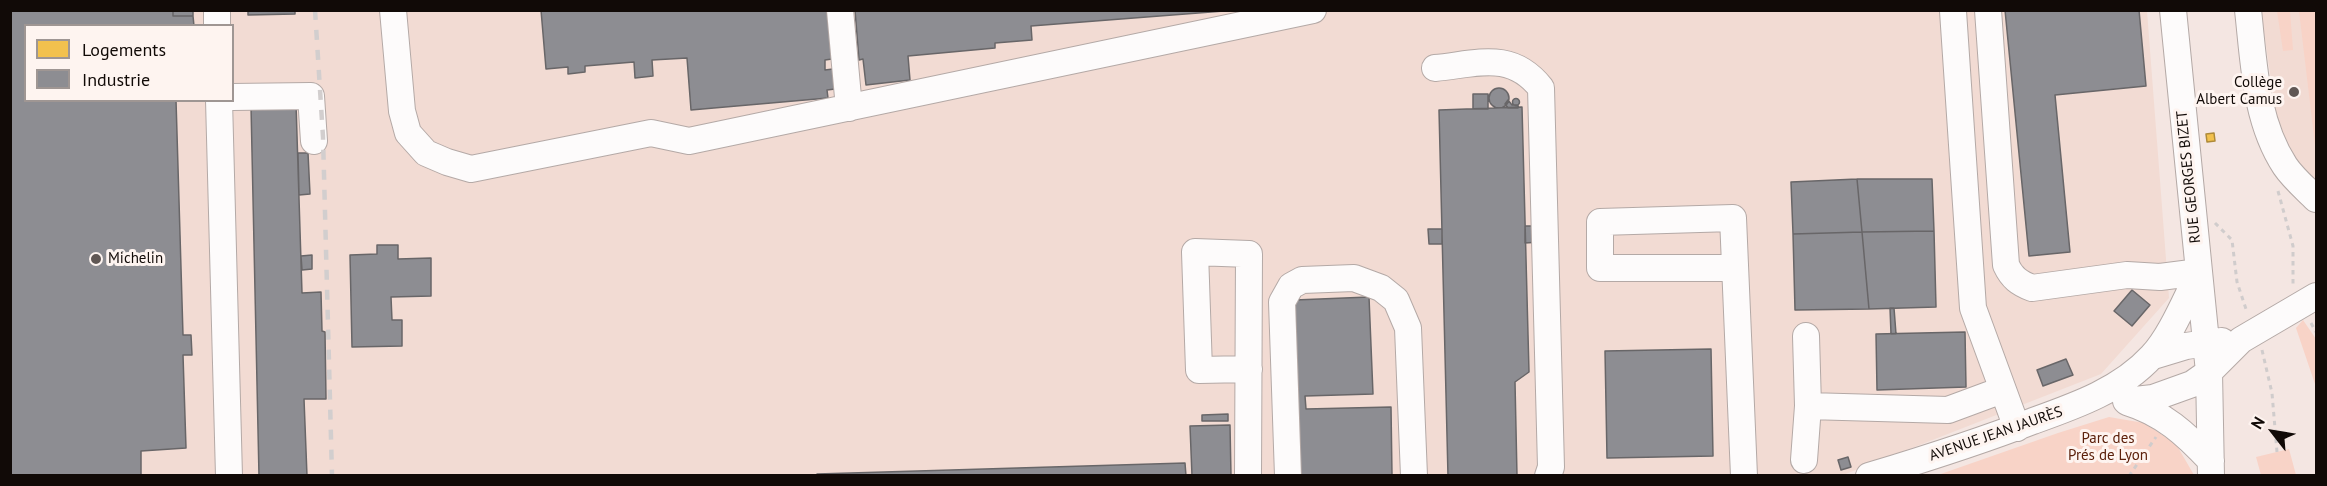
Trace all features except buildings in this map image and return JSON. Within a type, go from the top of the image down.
[{"type":"street","points":[[393,10],[402,111],[408,133],[426,153],[471,169],[651,133],[689,141],[1313,10]]},
{"type":"street","points":[[840,10],[849,108]]},
{"type":"street","points":[[1953,10],[1973,308],[2017,428]]},
{"type":"street","points":[[1988,10],[2006,265],[2011,276],[2032,288],[2127,275],[2160,277],[2199,272]]},
{"type":"street","name":"RUE GEORGES BIZET","points":[[2173,10],[2209,372],[2211,469]]},
{"type":"street","points":[[2248,10],[2261,112],[2285,167],[2316,199]]},
{"type":"street","points":[[1435,68],[1499,62],[1519,67],[1534,78],[1541,88],[1551,467],[1548,476]]},
{"type":"street","points":[[234,97],[311,96],[314,141]]},
{"type":"street","points":[[219,102],[229,476]]},
{"type":"street","points":[[1735,268],[1600,268],[1600,222],[1733,218],[1744,476]]},
{"type":"street","points":[[1248,476],[1249,369],[1249,254],[1195,252],[1199,370],[1249,369]]},
{"type":"street","name":"AVENUE JEAN JAURÈS","points":[[2153,356],[2177,318],[2199,272]]},
{"type":"street","points":[[1288,476],[1282,302],[1291,286],[1302,280],[1354,278],[1381,288],[1396,300],[1408,328],[1414,476]]},
{"type":"street","name":"AVENUE JEAN JAURÈS","points":[[2088,401],[2153,398],[2192,384],[2209,372],[2251,334],[2305,293]]},
{"type":"street","name":"AVENUE JEAN JAURÈS","points":[[1869,476],[1967,447],[2088,401],[2123,380],[2153,356],[2170,349],[2251,334]]},
{"type":"street","points":[[1804,460],[1808,406],[1806,336]]},
{"type":"street","points":[[1808,406],[1948,410],[2002,390]]},
{"type":"street","name":"AVENUE JEAN JAURÈS","points":[[2126,401],[2144,407],[2185,433],[2211,469]]},
{"type":"path","points":[[2276,185],[2305,293]]},
{"type":"path","points":[[2207,220],[2224,230],[2232,240],[2241,298],[2251,334],[2265,357],[2272,393],[2277,452]]},
{"type":"path","points":[[2129,476],[2168,421]]},
{"type":"shaded area","points":[[10,11],[2147,11],[2169,298],[2101,374],[1843,475],[11,475]]},
{"type":"shaded area","name":"Collège Albert Camus","points":[[2261,11],[2316,11],[2316,182],[2287,147],[2276,115]]},
{"type":"green space","points":[[2277,11],[2290,11],[2293,50],[2283,51]]},
{"type":"green space","points":[[2299,11],[2316,11],[2316,145],[2315,145]]},
{"type":"green space","points":[[2303,320],[2316,339],[2316,387],[2296,328]]},
{"type":"green space","name":"Parc des Prés de Lyon","points":[[2109,417],[2144,423],[2176,444],[2194,475],[1935,476],[2058,433]]},
{"type":"green space","points":[[2289,449],[2296,475],[2261,475],[2256,457]]},
{"type":"railway","points":[[315,10],[323,137],[332,476]]},
{"type":"place","name":"Collège Albert Camus","points":[[2294,92]]},
{"type":"place","name":"Michelin","points":[[96,259]]}]
